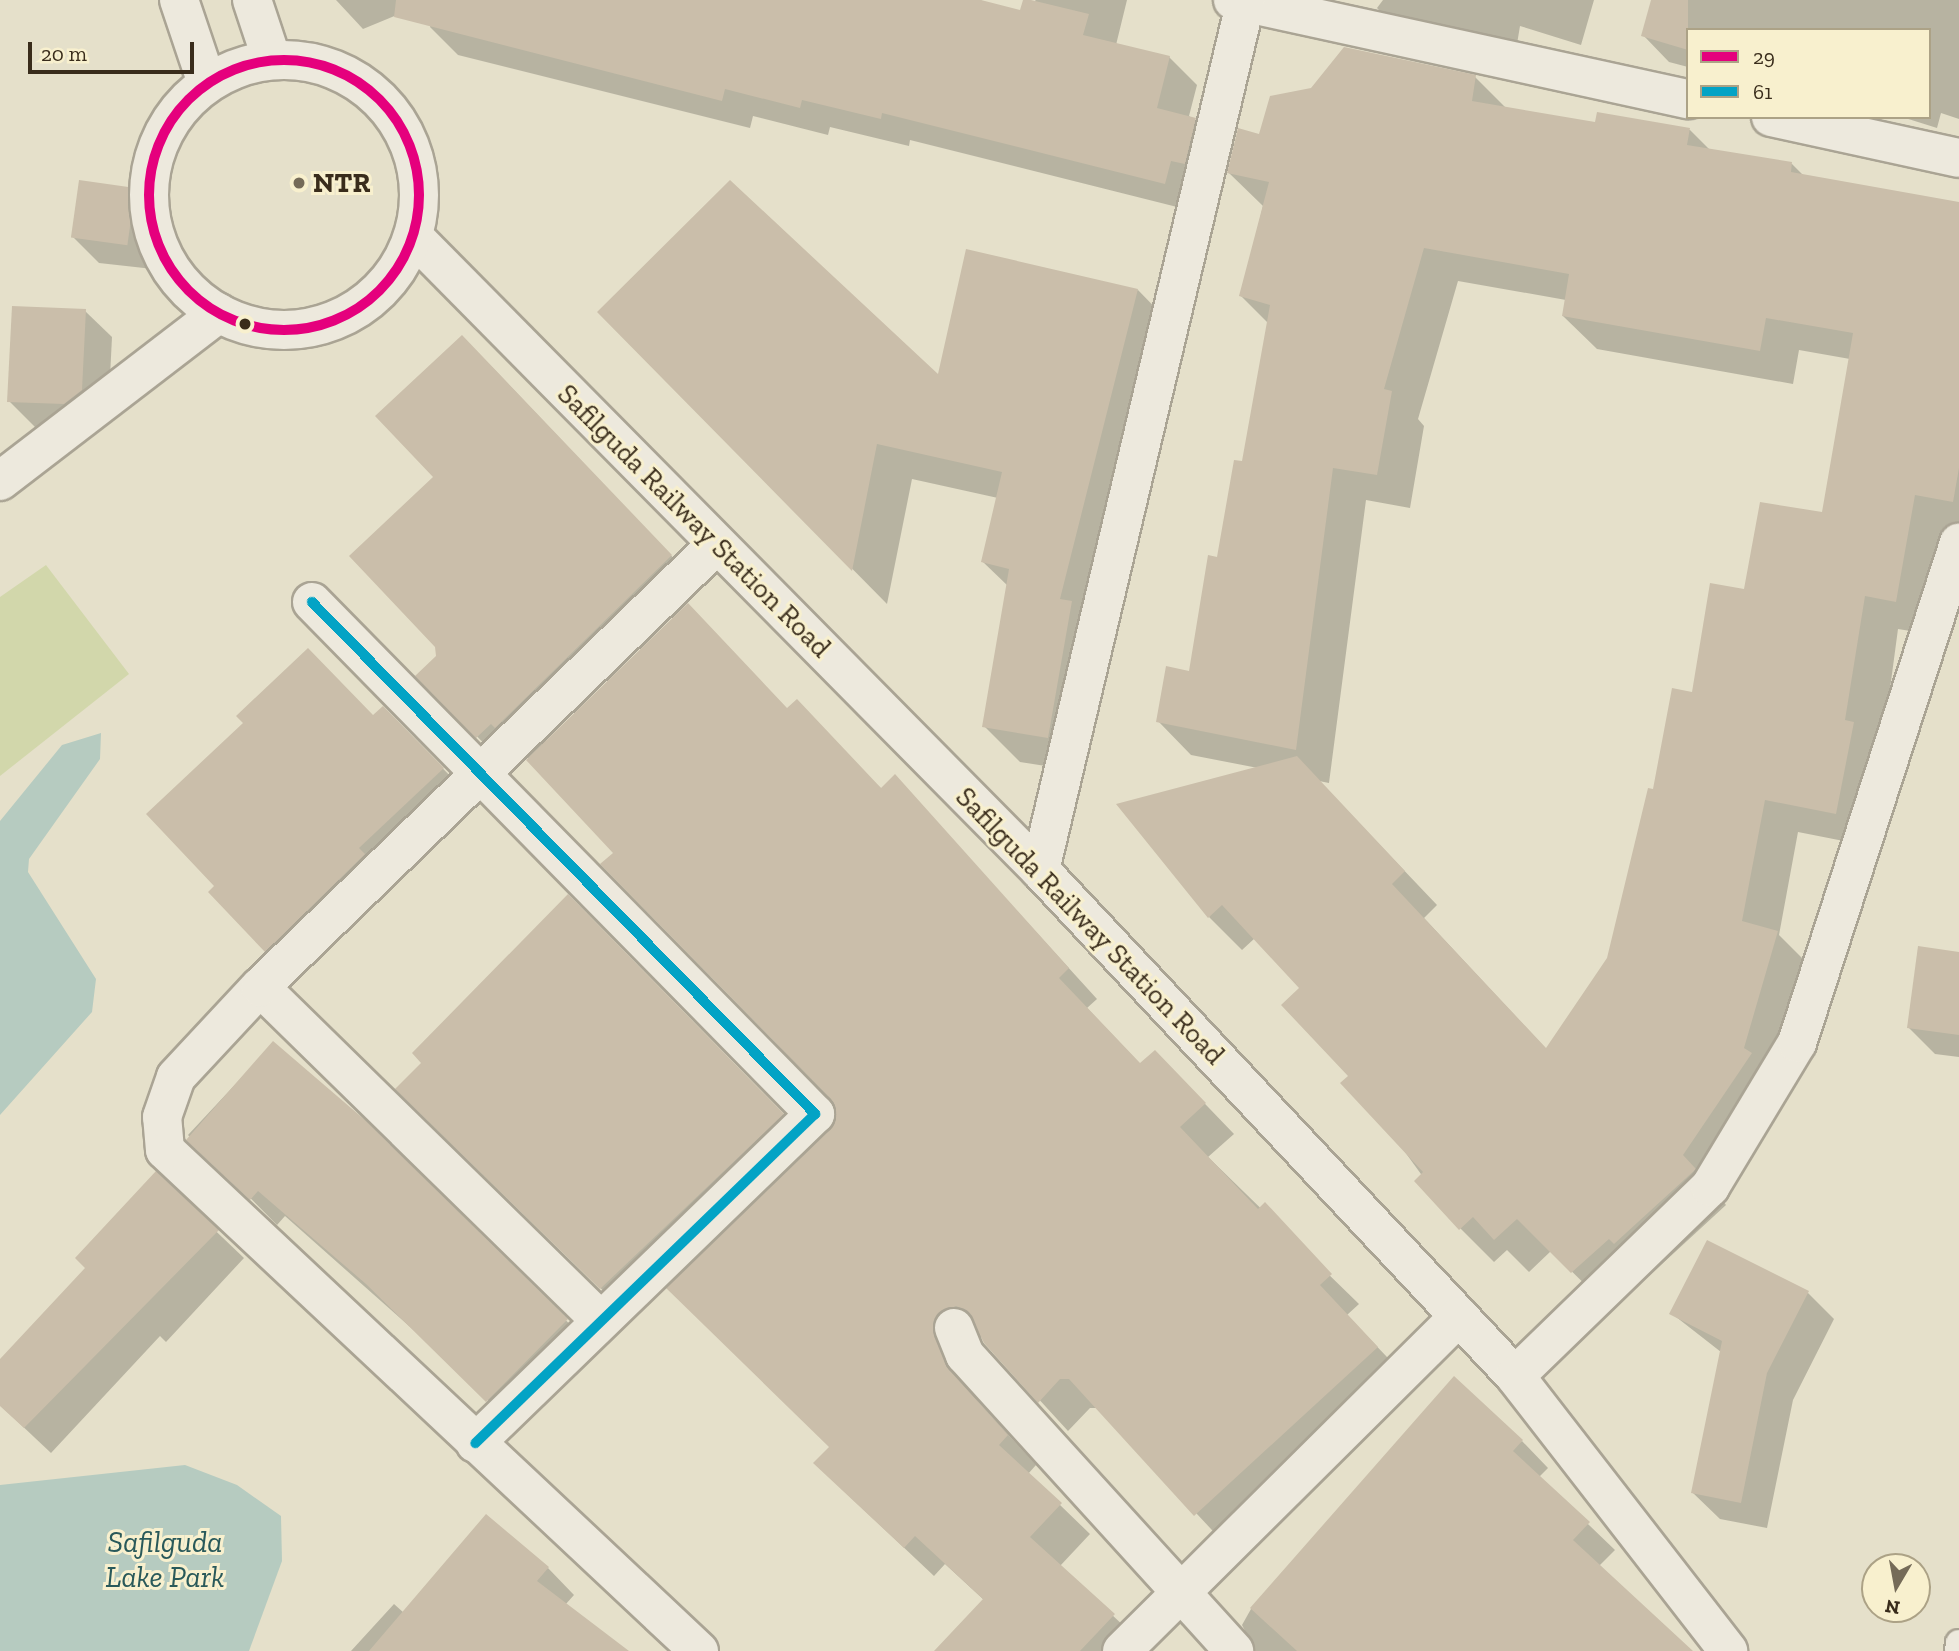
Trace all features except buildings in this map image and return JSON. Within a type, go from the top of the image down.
[{"type":"street","points":[[179,0],[207,83]]},
{"type":"street","points":[[252,0],[272,60]]},
{"type":"street","points":[[1040,870],[1242,1],[1686,99]]},
{"type":"street","points":[[272,60],[337,71],[390,111],[417,171],[412,236],[383,287],[334,320],[276,329],[219,313],[168,266],[148,201],[162,134],[207,83],[238,67],[272,60]]},
{"type":"street","points":[[1780,119],[1959,158]]},
{"type":"street","name":"Safilguda Railway Station Road","points":[[412,236],[1040,870],[1515,1376],[1728,1651]]},
{"type":"street","points":[[0,481],[219,313]]},
{"type":"street","points":[[1515,1376],[1710,1187],[1797,1043],[1959,543]]},
{"type":"street","points":[[699,1651],[165,1150],[162,1117],[176,1077],[260,987],[717,544]]},
{"type":"street","points":[[312,602],[478,776],[815,1114],[475,1443]]},
{"type":"street","points":[[260,987],[601,1321]]},
{"type":"street","points":[[1122,1651],[1176,1592],[1459,1316]]},
{"type":"street","points":[[954,1328],[965,1355],[1176,1592],[1234,1651]]},
{"type":"lane","points":[[1958,1651],[1959,1643]]},
{"type":"green space","points":[[46,565],[129,674],[0,776],[0,597]]},
{"type":"water","points":[[101,733],[100,759],[29,859],[28,872],[96,979],[92,1012],[0,1115],[0,821],[62,745]]},
{"type":"water","name":"Safilguda Lake Park","points":[[185,1465],[237,1485],[281,1516],[282,1561],[249,1651],[0,1651],[0,1485]]},
{"type":"transit line","name":"29","points":[[284,60],[310,63],[336,71],[359,83],[379,100],[396,120],[408,143],[416,169],[419,195],[416,221],[408,247],[396,270],[379,290],[359,307],[336,319],[310,327],[284,330],[258,327],[232,319],[209,307],[189,290],[172,270],[160,247],[152,221],[149,195],[152,169],[160,143],[172,120],[189,100],[209,83],[232,71],[258,63],[284,60]]},
{"type":"transit line","name":"61","points":[[312,602],[815,1114],[475,1443]]},
{"type":"place","name":"NTR","points":[[299,183]]}]
